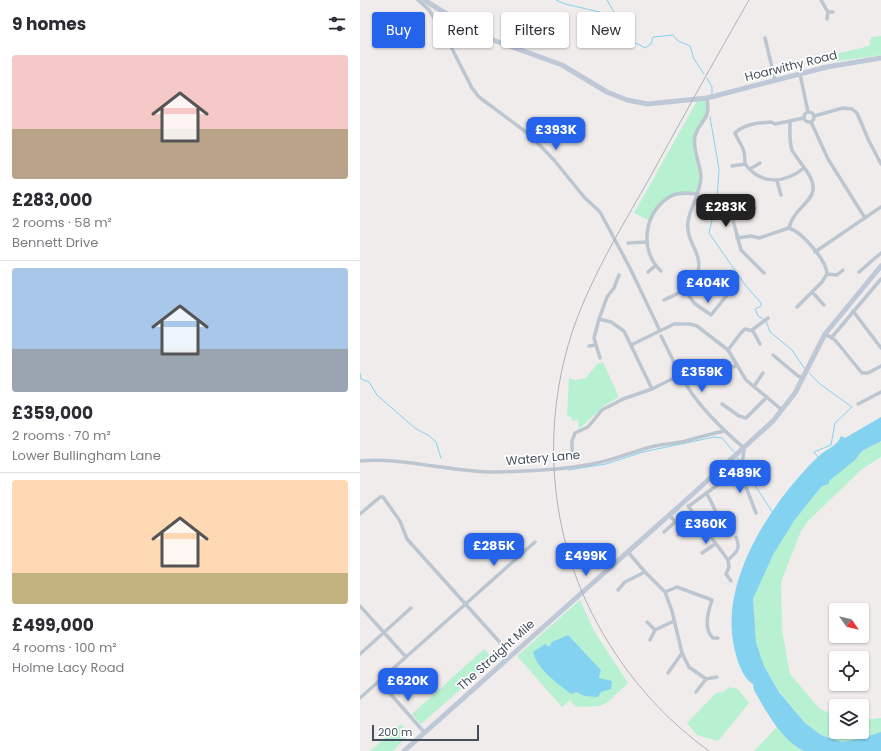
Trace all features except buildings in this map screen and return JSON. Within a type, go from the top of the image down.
[{"type":"street","points":[[418,0],[429,10],[448,40],[472,88],[479,97],[530,135],[554,160],[584,197],[600,212],[624,256],[660,331]]},
{"type":"street","name":"Hoarwithy Road","points":[[424,0],[433,4],[485,37],[562,66],[608,92],[627,100],[648,104],[707,98],[827,67],[881,58]]},
{"type":"street","points":[[821,0],[828,12],[827,18]]},
{"type":"street","points":[[429,10],[433,4]]},
{"type":"street","points":[[828,12],[833,12]]},
{"type":"street","points":[[765,38],[776,80]]},
{"type":"street","points":[[800,74],[808,112]]},
{"type":"street","points":[[664,300],[685,290],[695,278],[699,264],[687,230],[688,222],[698,194],[701,178],[694,143],[697,131],[708,114],[707,98]]},
{"type":"street","points":[[811,122],[814,116],[843,108],[852,109],[857,113],[881,164]]},
{"type":"street","points":[[808,112],[812,113],[814,116]]},
{"type":"street","points":[[804,168],[796,175],[777,182],[760,178],[745,164],[745,154],[735,133],[742,127],[755,124],[790,122],[804,118],[805,114],[808,112]]},
{"type":"street","points":[[804,118],[811,122],[828,158],[865,218]]},
{"type":"street","points":[[789,228],[791,220],[796,212],[810,198],[814,191],[813,183],[792,150],[790,122]]},
{"type":"street","points":[[750,169],[760,163]]},
{"type":"street","points":[[732,166],[745,164]]},
{"type":"street","points":[[777,182],[781,195]]},
{"type":"street","points":[[661,271],[655,266],[651,259],[647,242],[649,225],[659,207],[666,200],[678,194],[698,194]]},
{"type":"street","points":[[755,208],[738,204],[732,208],[730,213],[741,250],[764,273]]},
{"type":"street","points":[[815,252],[881,207]]},
{"type":"street","points":[[737,238],[751,236],[759,238],[789,228],[799,232],[827,269],[827,274],[822,282],[798,307]]},
{"type":"street","points":[[628,242],[647,242]]},
{"type":"street","points":[[859,272],[881,253]]},
{"type":"street","points":[[648,272],[655,266]]},
{"type":"street","name":"The Straight Mile","points":[[404,751],[698,490],[744,448],[782,410],[796,393],[813,354],[825,334],[881,266]]},
{"type":"street","points":[[827,274],[837,275],[843,270]]},
{"type":"street","points":[[600,358],[594,338],[607,298],[614,288],[619,275]]},
{"type":"street","points":[[832,337],[881,279]]},
{"type":"street","points":[[685,290],[694,303],[711,315],[728,294],[726,286],[720,282]]},
{"type":"street","points":[[812,292],[824,305]]},
{"type":"street","points":[[853,312],[881,348]]},
{"type":"street","points":[[728,350],[742,332],[746,329],[752,330],[768,318]]},
{"type":"street","points":[[599,319],[611,322],[624,331],[652,390]]},
{"type":"street","points":[[631,346],[674,324],[690,324],[704,330],[728,350],[736,366],[746,380],[782,410]]},
{"type":"street","points":[[752,330],[760,344]]},
{"type":"street","points":[[825,334],[832,337],[862,373],[868,373],[881,366]]},
{"type":"street","points":[[661,336],[687,387],[724,431],[744,448],[743,458],[739,469],[689,506]]},
{"type":"street","points":[[589,346],[596,345]]},
{"type":"street","points":[[773,355],[798,376],[803,378]]},
{"type":"street","points":[[711,369],[721,370],[736,366]]},
{"type":"street","points":[[754,386],[763,373]]},
{"type":"street","points":[[572,454],[572,441],[575,433],[588,427],[602,410],[624,399],[652,390],[672,380]]},
{"type":"street","points":[[858,404],[881,392]]},
{"type":"street","points":[[722,404],[739,416],[746,418],[766,397]]},
{"type":"street","name":"Watery Lane","points":[[360,460],[417,462],[459,471],[481,472],[553,469],[593,464],[622,457],[646,448],[685,441],[724,431]]},
{"type":"street","points":[[739,469],[756,513]]},
{"type":"street","points":[[698,490],[714,504],[715,512],[721,522]]},
{"type":"street","points":[[360,514],[380,497],[383,497],[400,521],[407,539],[464,604],[506,648]]},
{"type":"street","points":[[685,501],[728,560],[729,566],[726,574],[731,581]]},
{"type":"street","points":[[669,516],[674,523],[682,529],[678,535]]},
{"type":"street","points":[[664,532],[674,523]]},
{"type":"street","points":[[728,560],[738,551],[739,544],[736,537]]},
{"type":"street","points":[[360,698],[535,542]]},
{"type":"street","points":[[702,553],[715,544]]},
{"type":"street","points":[[628,552],[665,592],[670,603],[682,653],[689,666],[706,679],[717,678]]},
{"type":"street","points":[[618,590],[625,582],[645,572]]},
{"type":"street","points":[[665,592],[677,587],[712,600],[708,613],[708,630],[713,638],[718,638]]},
{"type":"street","points":[[360,606],[406,657]]},
{"type":"street","points":[[360,654],[411,608]]},
{"type":"street","points":[[650,640],[655,630],[674,621]]},
{"type":"street","points":[[647,622],[655,630]]},
{"type":"street","points":[[668,673],[682,653]]},
{"type":"street","points":[[696,692],[706,679]]},
{"type":"street","points":[[379,681],[424,732]]},
{"type":"green space","points":[[881,36],[881,55],[825,63],[820,58],[869,46],[871,37]]},
{"type":"green space","points":[[707,98],[707,112],[694,137],[700,179],[697,195],[688,194],[674,196],[664,203],[650,221],[634,213],[697,101]]},
{"type":"green space","points":[[603,362],[619,397],[605,405],[579,429],[578,420],[573,421],[571,417],[567,416],[569,378],[575,380],[586,378],[597,364]]},
{"type":"green space","points":[[881,441],[881,457],[862,469],[808,521],[801,531],[781,582],[782,630],[790,674],[819,708],[829,713],[829,738],[821,735],[805,723],[779,691],[764,666],[756,642],[753,599],[773,555],[794,521],[822,486],[828,484],[828,481],[855,460],[862,451]]},
{"type":"green space","points":[[580,600],[594,631],[628,683],[608,702],[599,706],[576,707],[570,700],[562,707],[517,656]],"holes":[[[568,635],[601,670],[599,678],[584,696],[576,692],[571,694],[543,668],[549,647]]]},
{"type":"green space","points":[[484,649],[494,660],[421,724],[412,714]]},
{"type":"green space","points":[[730,687],[738,689],[749,703],[718,741],[697,735],[687,723],[716,693],[723,692]]},
{"type":"green space","points":[[881,718],[881,732],[869,736],[869,719]]},
{"type":"green space","points":[[401,724],[409,734],[393,751],[370,751]]},
{"type":"green space","points":[[777,727],[798,748],[804,751],[754,751]]},
{"type":"green space","points":[[833,739],[859,739],[842,742]]},
{"type":"water","points":[[881,417],[881,441],[862,451],[855,460],[829,481],[829,484],[822,486],[794,521],[773,555],[753,599],[756,642],[764,666],[779,692],[805,723],[821,735],[829,739],[842,742],[869,739],[869,736],[881,732],[881,751],[804,751],[788,740],[781,732],[754,690],[753,684],[745,676],[739,665],[733,641],[732,618],[735,595],[741,572],[751,549],[776,506],[811,463],[835,445],[841,436],[845,438]]},
{"type":"water","points":[[568,635],[601,670],[599,678],[612,681],[611,689],[601,692],[598,697],[584,696],[576,692],[571,694],[543,670],[533,652],[545,644],[549,647],[552,642]]},
{"type":"waterway","points":[[556,0],[565,4],[600,12]]},
{"type":"waterway","points":[[607,0],[618,19],[624,23],[617,33],[621,41],[628,46],[634,42],[645,48],[651,44],[653,37],[673,35],[678,41],[690,46],[694,59],[704,74]]},
{"type":"waterway","points":[[707,78],[712,87],[712,94]]},
{"type":"waterway","points":[[710,117],[719,169],[717,199],[709,233],[746,286],[761,303],[761,306],[755,309],[758,316],[763,319]]},
{"type":"waterway","points":[[766,321],[770,332],[792,350],[805,369]]},
{"type":"waterway","points":[[360,373],[361,379],[369,382],[377,395],[416,429],[428,435],[436,442],[441,458]]},
{"type":"waterway","points":[[809,373],[820,384],[852,407],[835,423],[831,445],[814,452],[818,457]]},
{"type":"waterway","points":[[568,470],[606,464],[643,452],[714,437],[722,438],[734,452]]},
{"type":"waterway","points":[[737,457],[739,461]]},
{"type":"waterway","points":[[743,467],[773,513]]},
{"type":"railway","points":[[709,751],[671,720],[638,684],[609,644],[586,601],[572,565],[562,527],[556,489],[554,450],[556,411],[561,373],[571,335],[592,283],[749,0]]}]
